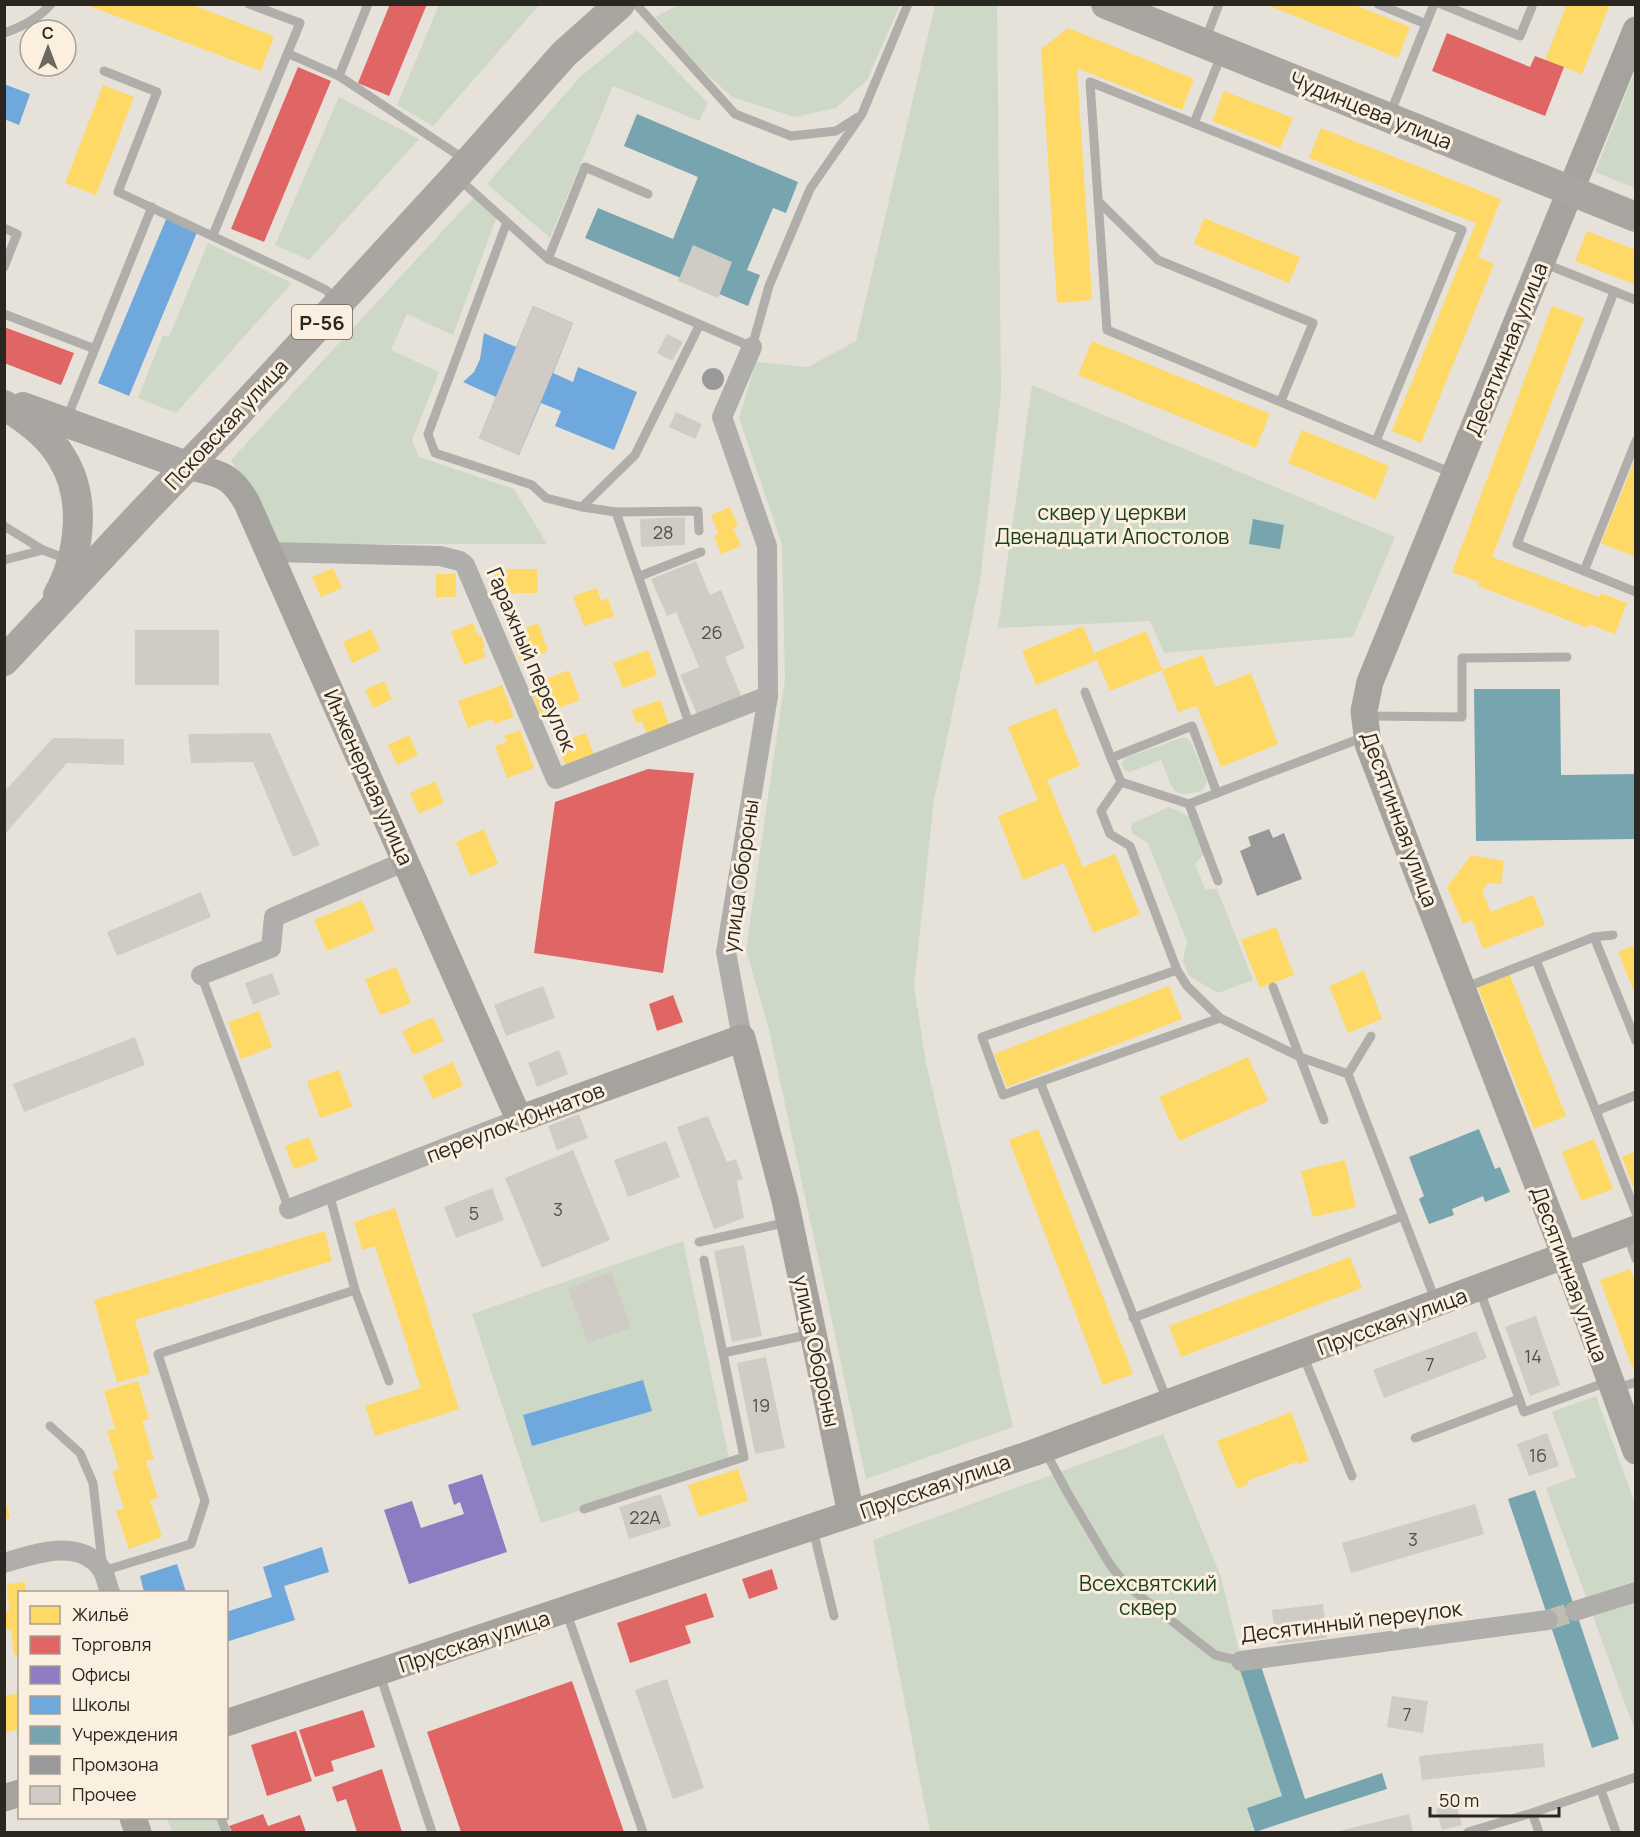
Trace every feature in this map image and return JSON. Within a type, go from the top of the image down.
[{"type":"main road","name":"Псковская улица","points":[[4,661],[339,303],[564,54],[620,4]]},
{"type":"main road","name":"Чудинцева улица","points":[[1106,4],[1635,217]]},
{"type":"main road","points":[[4,400],[187,466]]},
{"type":"main road","points":[[4,405],[46,437],[62,458],[72,479],[78,517],[71,561],[60,590],[47,614]]},
{"type":"street","name":"Десятинная улица","points":[[1635,30],[1370,682],[1366,726],[1368,744],[1565,1256],[1620,1384],[1635,1451]]},
{"type":"street","name":"улица Обороны","points":[[752,347],[723,417],[767,546],[768,696],[726,952],[742,1038],[790,1222],[852,1514]]},
{"type":"street","name":"Инженерная улица","points":[[187,466],[221,475],[233,483],[247,503],[519,1119]]},
{"type":"street","name":"Гаражный переулок","points":[[269,552],[440,556],[460,561],[465,565],[556,779],[768,696]]},
{"type":"street","points":[[201,975],[271,948],[274,917],[406,861]]},
{"type":"street","name":"переулок Юннатов","points":[[289,1209],[519,1119],[742,1038]]},
{"type":"street","name":"Прусская улица","points":[[228,1721],[566,1611],[1044,1449],[1565,1256],[1632,1225]]},
{"type":"street","points":[[4,1563],[44,1551],[63,1550],[81,1554],[94,1561],[103,1571],[109,1591]]},
{"type":"street","points":[[1575,1611],[1635,1592]]},
{"type":"street","name":"Десятинный переулок","points":[[1241,1661],[1548,1620]]},
{"type":"lane","points":[[4,33],[23,26],[44,13],[51,4]]},
{"type":"lane","points":[[213,235],[300,23],[249,4]]},
{"type":"lane","points":[[339,76],[368,4]]},
{"type":"lane","points":[[636,4],[735,114],[791,136],[836,131],[862,114]]},
{"type":"lane","points":[[289,54],[339,76],[462,169],[507,222],[548,259],[752,347],[769,286],[810,189],[862,114],[908,4]]},
{"type":"lane","points":[[1194,123],[1213,47],[1219,4]]},
{"type":"lane","points":[[1378,4],[1426,24]]},
{"type":"lane","points":[[1389,117],[1434,4]]},
{"type":"lane","points":[[1441,4],[1520,36],[1532,7]]},
{"type":"lane","points":[[104,71],[157,92],[118,192],[326,290],[339,303]]},
{"type":"lane","points":[[1376,441],[1462,230],[1090,82],[1107,330],[1455,474]]},
{"type":"lane","points":[[548,259],[585,167],[648,194]]},
{"type":"lane","points":[[1098,201],[1158,260],[1313,324],[1281,401]]},
{"type":"lane","points":[[65,423],[152,207]]},
{"type":"lane","points":[[507,222],[428,434],[435,453],[532,485],[546,498],[582,507],[616,512],[698,511],[699,531]]},
{"type":"lane","points":[[4,228],[17,234],[4,267]]},
{"type":"lane","points":[[1541,262],[1635,300]]},
{"type":"lane","points":[[1614,292],[1517,544],[1635,592]]},
{"type":"lane","points":[[4,314],[95,349]]},
{"type":"lane","points":[[582,507],[635,455],[699,326]]},
{"type":"lane","points":[[1584,572],[1635,441]]},
{"type":"lane","points":[[616,512],[690,726]]},
{"type":"lane","points":[[4,526],[43,550],[71,561]]},
{"type":"lane","points":[[4,560],[43,550]]},
{"type":"lane","points":[[640,576],[701,552]]},
{"type":"lane","points":[[1085,692],[1121,782],[1189,804],[1366,726],[1462,717],[1462,658],[1567,657]]},
{"type":"lane","points":[[1111,758],[1192,726],[1217,793]]},
{"type":"lane","points":[[1121,782],[1101,811],[1110,834],[1130,846],[1177,970],[1187,986],[1220,1018],[1300,1057],[1348,1074],[1437,1304]]},
{"type":"lane","points":[[1189,804],[1218,881]]},
{"type":"lane","points":[[1462,989],[1594,938],[1612,935]]},
{"type":"lane","points":[[1594,938],[1635,1041]]},
{"type":"lane","points":[[1536,960],[1596,1111],[1632,1225],[1635,1259]]},
{"type":"lane","points":[[1177,970],[982,1037],[1003,1095],[1220,1018]]},
{"type":"lane","points":[[201,975],[289,1209]]},
{"type":"lane","points":[[1273,987],[1324,1120]]},
{"type":"lane","points":[[1348,1074],[1371,1036]]},
{"type":"lane","points":[[1040,1082],[1168,1403]]},
{"type":"lane","points":[[1596,1111],[1635,1095]]},
{"type":"lane","points":[[328,1193],[355,1290],[389,1382]]},
{"type":"lane","points":[[1133,1318],[1404,1216]]},
{"type":"lane","points":[[699,1242],[790,1222]]},
{"type":"lane","points":[[584,1509],[744,1457],[704,1260]]},
{"type":"lane","points":[[1479,1288],[1524,1412],[1620,1384]]},
{"type":"lane","points":[[50,1426],[80,1453],[93,1483],[103,1571],[191,1544],[205,1501],[158,1354],[355,1290]]},
{"type":"lane","points":[[723,1353],[813,1334]]},
{"type":"lane","points":[[1302,1354],[1352,1476]]},
{"type":"lane","points":[[1415,1438],[1519,1399]]},
{"type":"lane","name":"Десятинный переулок","points":[[1044,1449],[1103,1553],[1126,1585],[1215,1655],[1241,1661]]},
{"type":"lane","points":[[812,1528],[834,1616]]},
{"type":"lane","points":[[566,1611],[643,1833]]},
{"type":"lane","points":[[379,1673],[432,1833]]},
{"type":"lane","points":[[1467,1833],[1635,1777]]},
{"type":"lane","points":[[1601,1790],[1616,1833]]},
{"type":"lane","points":[[1532,1813],[1539,1833]]},
{"type":"green space","points":[[439,5],[539,5],[433,126],[397,105]]},
{"type":"green space","points":[[678,5],[900,5],[867,80],[836,108],[795,117],[732,97],[697,65],[655,17]]},
{"type":"green space","points":[[935,5],[997,5],[1001,393],[980,581],[934,800],[914,986],[926,1063],[1013,1427],[866,1479],[769,1030],[746,950],[785,679],[782,544],[739,418],[756,362],[808,367],[856,341]]},
{"type":"green space","points":[[637,30],[708,103],[699,121],[613,86],[550,238],[487,184],[579,78]]},
{"type":"green space","points":[[1635,71],[1636,188],[1595,172]]},
{"type":"green space","points":[[339,97],[419,139],[309,260],[275,245]]},
{"type":"green space","points":[[475,196],[497,216],[453,335],[407,314],[391,350],[439,372],[412,440],[419,457],[514,489],[547,544],[274,544],[231,460]]},
{"type":"green space","points":[[208,243],[292,283],[176,413],[138,398],[163,335],[169,337]]},
{"type":"green space","name":"сквер у церкви Двенадцати Апостолов","points":[[1032,385],[1395,537],[1353,637],[1164,653],[1150,621],[998,628]]},
{"type":"green space","points":[[1186,738],[1191,742],[1207,781],[1203,790],[1178,793],[1171,784],[1161,760],[1130,772],[1124,770],[1121,764],[1125,758]]},
{"type":"green space","points":[[1169,807],[1190,817],[1204,854],[1195,864],[1205,889],[1217,889],[1253,980],[1218,993],[1189,976],[1183,961],[1187,941],[1148,843],[1133,834],[1131,828],[1133,823]]},
{"type":"green space","points":[[683,1241],[730,1463],[541,1523],[472,1314]]},
{"type":"green space","points":[[1596,1396],[1635,1504],[1635,1731],[1546,1488],[1576,1477],[1552,1412]]},
{"type":"green space","name":"Всехсвятский сквер","points":[[1163,1434],[1221,1577],[1240,1655],[1240,1670],[1282,1796],[1247,1808],[1254,1832],[930,1832],[873,1540]]},
{"type":"green space","points":[[167,1819],[218,1819],[223,1832],[172,1832]]},
{"type":"building: Жильё","points":[[90,4],[190,4],[274,36],[261,71],[89,6]]},
{"type":"building: Жильё","points":[[1265,4],[1353,4],[1410,27],[1398,58]]},
{"type":"building: Жильё","points":[[1567,4],[1610,4],[1582,74],[1545,60]]},
{"type":"building: Жильё","points":[[1068,28],[1194,79],[1182,110],[1077,68],[1092,300],[1057,303],[1041,49]]},
{"type":"building: Жильё","points":[[103,85],[134,97],[96,195],[65,183]]},
{"type":"building: Жильё","points":[[1224,91],[1293,118],[1280,148],[1212,121]]},
{"type":"building: Жильё","points":[[1321,128],[1501,199],[1478,257],[1494,264],[1421,443],[1392,431],[1476,223],[1309,158]]},
{"type":"building: Жильё","points":[[1204,218],[1300,257],[1289,283],[1194,244]]},
{"type":"building: Жильё","points":[[1587,231],[1636,250],[1636,285],[1575,261]]},
{"type":"building: Жильё","points":[[1552,306],[1584,318],[1492,557],[1599,597],[1601,593],[1627,603],[1615,634],[1589,624],[1588,628],[1478,586],[1479,582],[1452,572]]},
{"type":"building: Жильё","points":[[1092,341],[1270,414],[1256,448],[1078,375]]},
{"type":"building: Жильё","points":[[1302,430],[1389,466],[1376,499],[1288,463]]},
{"type":"building: Жильё","points":[[1636,457],[1636,551],[1633,556],[1601,543]]},
{"type":"building: Жильё","points":[[730,507],[738,526],[733,528],[741,546],[721,554],[714,536],[718,534],[711,515]]},
{"type":"building: Жильё","points":[[333,568],[342,588],[321,597],[312,577]]},
{"type":"building: Жильё","points":[[495,569],[537,569],[538,593],[496,593]]},
{"type":"building: Жильё","points":[[436,574],[456,574],[456,597],[436,597]]},
{"type":"building: Жильё","points":[[597,588],[601,601],[608,598],[614,616],[584,626],[573,596]]},
{"type":"building: Жильё","points":[[473,623],[478,636],[481,635],[485,647],[482,648],[486,657],[464,665],[451,632]]},
{"type":"building: Жильё","points":[[538,623],[548,651],[520,662],[511,636]]},
{"type":"building: Жильё","points":[[1083,626],[1094,653],[1146,631],[1162,670],[1110,691],[1097,660],[1036,685],[1022,651]]},
{"type":"building: Жильё","points":[[371,629],[380,650],[352,663],[343,642]]},
{"type":"building: Жильё","points":[[648,650],[657,675],[623,688],[613,663]]},
{"type":"building: Жильё","points":[[1203,655],[1215,687],[1251,673],[1278,744],[1221,767],[1197,706],[1178,712],[1162,670]]},
{"type":"building: Жильё","points":[[569,670],[580,700],[540,715],[531,691],[548,685],[546,679]]},
{"type":"building: Жильё","points":[[384,681],[392,699],[373,708],[365,690]]},
{"type":"building: Жильё","points":[[502,685],[514,717],[494,724],[492,719],[468,728],[458,701]]},
{"type":"building: Жильё","points":[[660,700],[671,729],[648,737],[642,721],[636,723],[632,710]]},
{"type":"building: Жильё","points":[[1056,708],[1080,766],[1047,780],[1083,867],[1115,854],[1140,914],[1093,933],[1064,863],[1023,880],[998,816],[1038,800],[1008,727]]},
{"type":"building: Жильё","points":[[520,730],[534,768],[507,778],[495,746],[507,742],[504,736]]},
{"type":"building: Жильё","points":[[586,733],[595,757],[566,767],[558,743]]},
{"type":"building: Жильё","points":[[409,735],[418,755],[397,765],[388,745]]},
{"type":"building: Жильё","points":[[435,781],[444,803],[419,814],[410,793]]},
{"type":"building: Жильё","points":[[484,829],[498,864],[470,876],[456,842]]},
{"type":"building: Жильё","points":[[1471,855],[1504,861],[1501,884],[1488,883],[1482,891],[1491,912],[1533,895],[1545,925],[1483,949],[1472,920],[1463,924],[1447,887]]},
{"type":"building: Жильё","points":[[362,900],[375,930],[327,951],[314,920]]},
{"type":"building: Жильё","points":[[1276,927],[1294,975],[1260,988],[1241,940]]},
{"type":"building: Жильё","points":[[1636,945],[1636,994],[1635,994],[1618,952]]},
{"type":"building: Жильё","points":[[396,967],[411,1003],[380,1015],[365,979]]},
{"type":"building: Жильё","points":[[1364,971],[1382,1019],[1348,1033],[1329,986]]},
{"type":"building: Жильё","points":[[1509,973],[1566,1116],[1534,1129],[1477,986]]},
{"type":"building: Жильё","points":[[1169,986],[1182,1019],[1007,1087],[994,1054]]},
{"type":"building: Жильё","points":[[259,1011],[272,1047],[241,1059],[228,1022]]},
{"type":"building: Жильё","points":[[433,1017],[444,1041],[413,1055],[402,1031]]},
{"type":"building: Жильё","points":[[1248,1057],[1268,1101],[1179,1141],[1159,1097]]},
{"type":"building: Жильё","points":[[453,1062],[463,1086],[433,1099],[422,1076]]},
{"type":"building: Жильё","points":[[339,1070],[352,1107],[320,1118],[307,1081]]},
{"type":"building: Жильё","points":[[1038,1129],[1133,1374],[1103,1385],[1009,1140]]},
{"type":"building: Жильё","points":[[309,1137],[318,1160],[294,1169],[285,1146]]},
{"type":"building: Жильё","points":[[1594,1139],[1613,1189],[1581,1201],[1562,1152]]},
{"type":"building: Жильё","points":[[1636,1151],[1636,1186],[1633,1187],[1622,1157]]},
{"type":"building: Жильё","points":[[1345,1160],[1356,1207],[1313,1217],[1301,1171]]},
{"type":"building: Жильё","points":[[395,1208],[459,1409],[375,1436],[365,1406],[421,1388],[375,1246],[362,1250],[354,1222]]},
{"type":"building: Жильё","points":[[325,1231],[332,1261],[135,1320],[150,1373],[117,1383],[94,1300]]},
{"type":"building: Жильё","points":[[1350,1257],[1362,1288],[1181,1357],[1169,1326]]},
{"type":"building: Жильё","points":[[1630,1269],[1636,1283],[1636,1366],[1632,1367],[1600,1280]]},
{"type":"building: Жильё","points":[[138,1381],[149,1419],[142,1421],[154,1459],[146,1461],[158,1498],[150,1501],[162,1537],[129,1549],[116,1511],[124,1508],[112,1471],[119,1469],[107,1431],[115,1429],[104,1391]]},
{"type":"building: Жильё","points":[[1291,1412],[1309,1460],[1298,1465],[1297,1462],[1247,1481],[1249,1484],[1237,1489],[1217,1441]]},
{"type":"building: Жильё","points":[[738,1469],[748,1501],[699,1517],[688,1485]]},
{"type":"building: Жильё","points":[[4,1496],[10,1518],[4,1519]]},
{"type":"building: Жильё","points":[[25,1582],[26,1591],[18,1591],[18,1655],[14,1655],[11,1629],[4,1630],[4,1612],[9,1611],[7,1584]]},
{"type":"building: Жильё","points":[[18,1693],[18,1730],[4,1733],[4,1696]]},
{"type":"building: Торговля","points":[[390,4],[427,4],[389,96],[358,83]]},
{"type":"building: Торговля","points":[[1447,33],[1530,67],[1535,56],[1564,67],[1545,116],[1432,71]]},
{"type":"building: Торговля","points":[[298,67],[331,81],[264,242],[231,229]]},
{"type":"building: Торговля","points":[[4,327],[74,353],[61,385],[4,363]]},
{"type":"building: Торговля","points":[[648,769],[694,773],[663,973],[534,953],[555,802]]},
{"type":"building: Торговля","points":[[673,995],[683,1022],[657,1031],[649,1004]]},
{"type":"building: Торговля","points":[[772,1569],[778,1589],[749,1599],[742,1579]]},
{"type":"building: Торговля","points":[[706,1593],[714,1617],[685,1626],[691,1643],[630,1663],[617,1623]]},
{"type":"building: Торговля","points":[[572,1681],[624,1832],[461,1832],[427,1732]]},
{"type":"building: Торговля","points":[[363,1710],[375,1747],[331,1761],[334,1771],[315,1777],[299,1730]]},
{"type":"building: Торговля","points":[[296,1731],[312,1781],[267,1796],[251,1745]]},
{"type":"building: Торговля","points":[[382,1769],[402,1832],[357,1832],[346,1799],[337,1802],[332,1787]]},
{"type":"building: Торговля","points":[[263,1814],[268,1826],[300,1815],[306,1832],[232,1832],[229,1826]]},
{"type":"building: Офисы","points":[[482,1474],[507,1552],[409,1584],[384,1510],[412,1501],[421,1528],[464,1514],[460,1502],[454,1505],[448,1485]]},
{"type":"building: Школы","points":[[4,84],[30,94],[19,125],[4,119]]},
{"type":"building: Школы","points":[[167,217],[198,230],[129,396],[98,383]]},
{"type":"building: Школы","points":[[533,306],[573,323],[553,373],[573,382],[578,367],[637,392],[614,450],[555,426],[561,411],[541,403],[519,455],[479,438],[496,397],[463,382],[474,372],[480,359],[484,333],[516,347]]},
{"type":"building: Школы","points":[[643,1380],[652,1411],[532,1446],[523,1415]]},
{"type":"building: Школы","points":[[322,1547],[329,1572],[284,1586],[295,1620],[228,1641],[228,1611],[272,1597],[263,1567]]},
{"type":"building: Школы","points":[[177,1564],[186,1591],[144,1591],[140,1576]]},
{"type":"building: Учреждения","points":[[637,114],[798,182],[786,213],[773,208],[747,270],[760,275],[748,306],[585,238],[598,208],[673,239],[698,177],[624,146]]},
{"type":"building: Учреждения","points":[[1253,519],[1284,525],[1280,549],[1249,544]]},
{"type":"building: Учреждения","points":[[1474,689],[1560,689],[1561,775],[1636,774],[1636,839],[1476,841]]},
{"type":"building: Учреждения","points":[[1479,1129],[1495,1169],[1500,1167],[1510,1192],[1485,1202],[1483,1196],[1452,1209],[1454,1215],[1429,1224],[1419,1199],[1424,1196],[1409,1157]]},
{"type":"building: Учреждения","points":[[1535,1490],[1619,1739],[1592,1748],[1508,1499]]},
{"type":"building: Учреждения","points":[[1260,1663],[1305,1799],[1382,1773],[1387,1789],[1255,1832],[1247,1808],[1282,1796],[1240,1670]]},
{"type":"building: Промзона","points":[[713,368],[721,371],[724,379],[721,387],[713,390],[705,387],[702,379],[705,371]]},
{"type":"building: Промзона","points":[[1269,829],[1273,838],[1284,833],[1302,879],[1257,896],[1240,851],[1251,846],[1248,837]]},
{"type":"building: Прочее","points":[[693,245],[732,262],[718,298],[678,281]]},
{"type":"building: Прочее","points":[[533,306],[573,323],[519,455],[479,438]]},
{"type":"building: Прочее","points":[[667,334],[683,342],[672,361],[657,353]]},
{"type":"building: Прочее","points":[[676,412],[702,424],[695,439],[669,427]]},
{"type":"building: Прочее","points":[[685,517],[685,545],[641,547],[640,519]]},
{"type":"building: Прочее","points":[[696,561],[710,595],[721,590],[745,648],[725,657],[741,696],[697,714],[680,675],[699,667],[676,612],[667,616],[651,579]]},
{"type":"building: Прочее","points":[[135,630],[219,630],[219,685],[135,685]]},
{"type":"building: Прочее","points":[[270,733],[320,845],[293,857],[253,762],[191,763],[188,734]]},
{"type":"building: Прочее","points":[[53,738],[124,739],[124,765],[67,763],[5,834],[5,791]]},
{"type":"building: Прочее","points":[[201,892],[211,917],[117,956],[107,932]]},
{"type":"building: Прочее","points":[[272,973],[280,994],[253,1005],[245,983]]},
{"type":"building: Прочее","points":[[543,986],[555,1018],[506,1036],[494,1005]]},
{"type":"building: Прочее","points":[[135,1037],[145,1065],[24,1112],[13,1084]]},
{"type":"building: Прочее","points":[[559,1050],[568,1074],[537,1087],[528,1063]]},
{"type":"building: Прочее","points":[[579,1114],[588,1138],[557,1150],[548,1126]]},
{"type":"building: Прочее","points":[[708,1116],[727,1162],[736,1159],[743,1179],[737,1181],[744,1218],[714,1229],[677,1127]]},
{"type":"building: Прочее","points":[[666,1141],[680,1177],[628,1197],[614,1160]]},
{"type":"building: Прочее","points":[[573,1150],[610,1240],[542,1268],[505,1178]]},
{"type":"building: Прочее","points":[[492,1188],[504,1220],[456,1238],[444,1207]]},
{"type":"building: Прочее","points":[[744,1245],[762,1336],[732,1342],[714,1251]]},
{"type":"building: Прочее","points":[[611,1272],[631,1328],[588,1343],[568,1288]]},
{"type":"building: Прочее","points":[[1536,1316],[1560,1385],[1530,1396],[1505,1327]]},
{"type":"building: Прочее","points":[[1476,1331],[1487,1358],[1384,1398],[1373,1370]]},
{"type":"building: Прочее","points":[[766,1357],[785,1448],[755,1454],[737,1363]]},
{"type":"building: Прочее","points":[[1547,1433],[1559,1466],[1529,1476],[1517,1444]]},
{"type":"building: Прочее","points":[[661,1494],[671,1526],[629,1539],[619,1507]]},
{"type":"building: Прочее","points":[[1475,1504],[1484,1534],[1351,1573],[1342,1543]]},
{"type":"building: Прочее","points":[[1323,1604],[1327,1638],[1276,1644],[1272,1610]]},
{"type":"building: Прочее","points":[[667,1679],[704,1788],[673,1799],[635,1690]]},
{"type":"building: Прочее","points":[[1392,1696],[1428,1701],[1423,1733],[1387,1727]]},
{"type":"building: Прочее","points":[[1543,1743],[1545,1767],[1422,1780],[1419,1756]]},
{"type":"building: Прочее","points":[[1456,1804],[1462,1825],[1442,1830],[1436,1809]]},
{"type":"building: Прочее","points":[[1409,1814],[1413,1832],[1335,1832]]},
{"type":"tunnel","points":[[1548,1620],[1575,1611]]}]
